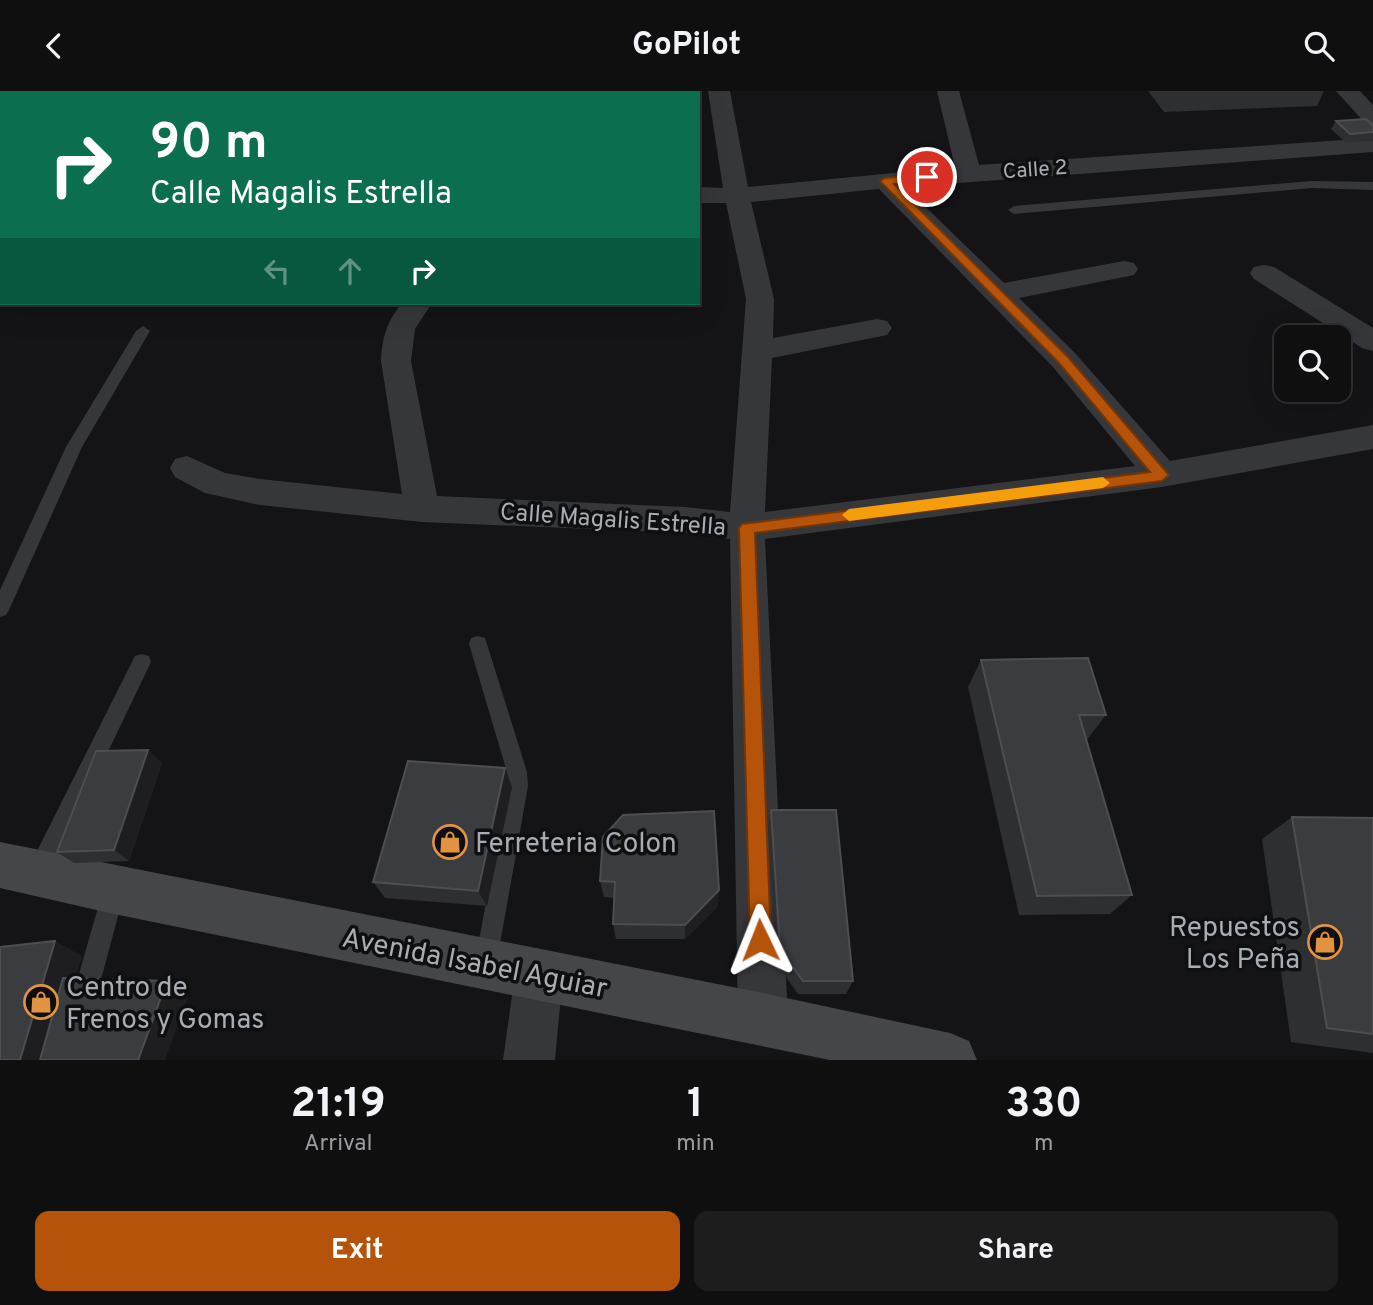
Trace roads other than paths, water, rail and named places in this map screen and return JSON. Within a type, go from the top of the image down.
[{"type":"main road","name":"Avenida Isabel Aguiar","points":[[19,868],[114,890],[539,974],[792,1036],[950,1060]]},
{"type":"street","points":[[948,91],[969,173]]},
{"type":"street","points":[[1347,91],[1373,118]]},
{"type":"street","points":[[712,94],[760,299],[747,528],[792,1036]]},
{"type":"street","name":"Calle 2","points":[[700,195],[737,196],[969,173],[1373,145]]},
{"type":"street","points":[[885,181],[1064,360],[1162,475]]},
{"type":"street","points":[[999,293],[1125,269]]},
{"type":"street","points":[[1264,273],[1373,341]]},
{"type":"street","points":[[416,305],[402,320],[396,336],[396,361],[422,509]]},
{"type":"street","points":[[757,351],[877,328]]},
{"type":"street","name":"Calle Magalis Estrella","points":[[187,468],[217,484],[260,492],[422,509],[685,520],[747,528],[1162,475],[1373,437]]},
{"type":"street","points":[[529,1060],[539,974]]},
{"type":"lane","points":[[1014,210],[1200,195],[1305,183],[1334,182],[1373,186]]},
{"type":"lane","points":[[0,610],[74,447],[143,331]]},
{"type":"lane","points":[[478,644],[517,772],[518,786],[485,964]]},
{"type":"lane","points":[[19,868],[142,662]]},
{"type":"lane","points":[[77,1021],[114,890]]},
{"type":"place","name":"Ferreteria Colon","points":[[450,842]]},
{"type":"place","name":"Repuestos Los Peña","points":[[1325,942]]},
{"type":"place","name":"Centro de Frenos y Gomas","points":[[41,1002]]}]
